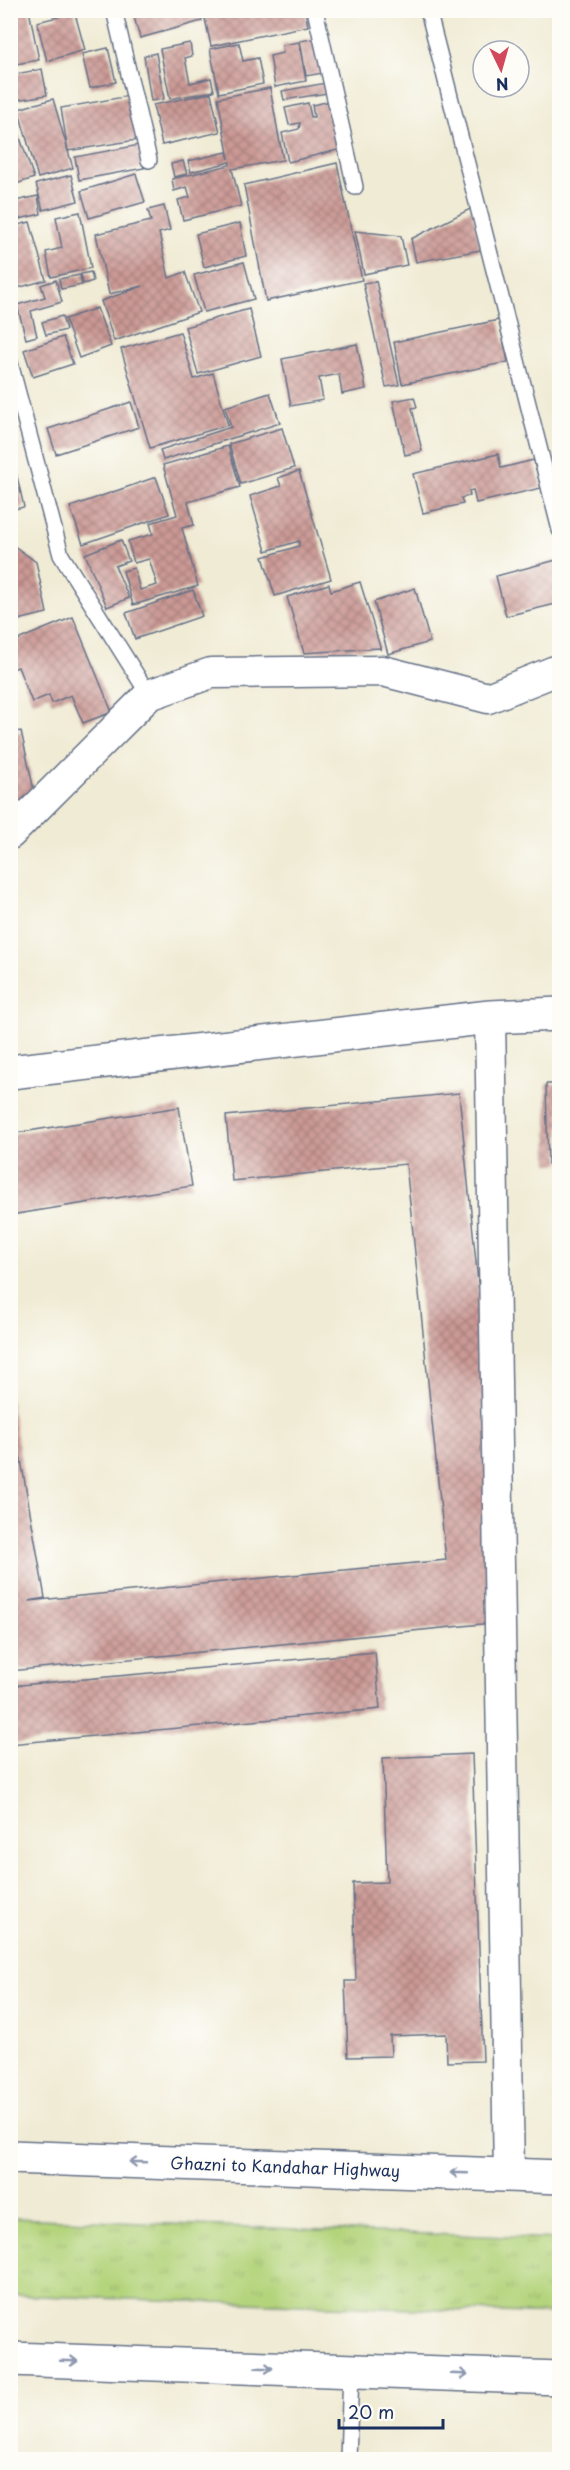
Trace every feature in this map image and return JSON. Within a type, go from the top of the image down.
[{"type":"main road","points":[[10,1072],[490,1017],[560,1014]]},
{"type":"main road","name":"Ghazni to Kandahar Highway","points":[[10,2157],[560,2177]]},
{"type":"main road","points":[[10,2359],[560,2378]]},
{"type":"street","points":[[10,834],[149,696],[211,673],[383,671],[488,698],[560,669]]},
{"type":"street","points":[[490,1017],[509,2175]]},
{"type":"lane","points":[[114,10],[149,160]]},
{"type":"lane","points":[[315,10],[355,187]]},
{"type":"lane","points":[[428,10],[560,530]]},
{"type":"lane","points":[[10,363],[61,555],[149,696]]},
{"type":"lane","points":[[348,2460],[351,2371]]},
{"type":"green space","points":[[11,2218],[559,2239],[559,2314],[11,2295]]},
{"type":"building","points":[[10,10],[29,10],[39,60],[10,65]]},
{"type":"building","points":[[56,10],[74,10],[85,50],[47,61],[37,22],[58,17]]},
{"type":"building","points":[[132,10],[199,10],[202,21],[140,38]]},
{"type":"building","points":[[222,10],[305,10],[308,26],[211,46],[204,14]]},
{"type":"building","points":[[317,38],[323,73],[306,76],[300,41]]},
{"type":"building","points":[[299,42],[306,81],[275,87],[270,56],[283,53],[282,45]]},
{"type":"building","points":[[190,43],[192,56],[185,58],[190,83],[211,78],[214,91],[170,99],[160,49]]},
{"type":"building","points":[[239,43],[243,61],[258,58],[263,84],[219,93],[210,49]]},
{"type":"building","points":[[108,48],[116,82],[90,88],[82,54]]},
{"type":"building","points":[[156,53],[164,99],[151,101],[144,56]]},
{"type":"building","points":[[42,69],[47,95],[10,101],[10,75]]},
{"type":"building","points":[[326,83],[328,93],[284,100],[282,91]]},
{"type":"building","points":[[270,88],[283,160],[232,169],[241,206],[183,220],[178,200],[190,197],[187,187],[174,191],[172,179],[230,165],[230,162],[191,172],[188,161],[227,152],[229,159],[218,98]]},
{"type":"building","points":[[211,93],[220,132],[162,145],[153,105]]},
{"type":"building","points":[[129,96],[137,140],[68,151],[61,108]]},
{"type":"building","points":[[53,99],[73,168],[38,178],[18,109]]},
{"type":"building","points":[[331,101],[342,149],[288,162],[282,133],[299,129],[300,123],[289,125],[285,108],[308,103],[311,117],[314,117],[312,105]]},
{"type":"building","points":[[19,135],[34,178],[10,186],[10,138]]},
{"type":"building","points":[[139,145],[144,168],[79,180],[75,157]]},
{"type":"building","points":[[183,161],[187,174],[174,177],[171,164]]},
{"type":"building","points":[[337,163],[362,280],[266,301],[244,185]]},
{"type":"building","points":[[136,174],[145,202],[89,218],[81,191]]},
{"type":"building","points":[[71,175],[78,201],[43,210],[36,184]]},
{"type":"building","points":[[38,196],[41,214],[19,219],[15,201]]},
{"type":"building","points":[[164,206],[170,230],[159,233],[169,278],[185,272],[199,312],[114,341],[101,301],[143,286],[109,294],[96,234],[151,221],[148,210]]},
{"type":"building","points":[[472,208],[481,250],[416,262],[411,239]]},
{"type":"building","points":[[80,212],[91,268],[51,277],[46,252],[62,248],[56,217]]},
{"type":"building","points":[[30,222],[46,280],[10,290],[10,227]]},
{"type":"building","points":[[240,223],[246,256],[204,267],[196,234]]},
{"type":"building","points":[[355,231],[401,236],[407,265],[364,274]]},
{"type":"building","points":[[244,262],[254,299],[204,312],[194,275]]},
{"type":"building","points":[[91,272],[93,281],[83,284],[81,274]]},
{"type":"building","points":[[80,275],[82,285],[61,289],[59,279]]},
{"type":"building","points":[[56,280],[62,302],[31,311],[37,336],[26,339],[17,305],[45,297],[41,285]]},
{"type":"building","points":[[376,281],[399,385],[386,387],[363,283]]},
{"type":"building","points":[[97,308],[111,346],[79,358],[65,319]]},
{"type":"building","points":[[249,309],[261,356],[198,374],[185,327]]},
{"type":"building","points":[[62,316],[66,330],[46,335],[42,322]]},
{"type":"building","points":[[499,320],[508,362],[402,384],[394,342]]},
{"type":"building","points":[[180,332],[194,379],[213,373],[228,425],[150,448],[121,349]]},
{"type":"building","points":[[63,337],[73,364],[33,377],[24,350]]},
{"type":"building","points":[[357,344],[366,389],[342,394],[339,374],[319,378],[323,400],[291,406],[282,359]]},
{"type":"building","points":[[270,393],[280,423],[163,460],[160,450],[231,427],[225,407]]},
{"type":"building","points":[[414,397],[417,407],[412,408],[422,451],[405,455],[393,401]]},
{"type":"building","points":[[131,402],[139,427],[56,454],[48,429]]},
{"type":"building","points":[[282,428],[294,468],[241,484],[229,444]]},
{"type":"building","points":[[10,446],[24,507],[10,510]]},
{"type":"building","points":[[228,446],[240,487],[188,502],[194,525],[182,528],[198,586],[133,605],[123,571],[134,568],[140,590],[157,585],[149,559],[134,563],[128,541],[153,534],[150,523],[177,515],[163,465]]},
{"type":"building","points":[[498,454],[501,468],[534,460],[541,488],[476,503],[473,490],[469,491],[470,496],[461,498],[463,504],[423,513],[413,474]]},
{"type":"building","points":[[299,471],[331,579],[275,596],[263,557],[299,546],[299,541],[266,551],[250,496],[281,486],[278,478]]},
{"type":"building","points":[[156,477],[169,514],[83,544],[70,507]]},
{"type":"building","points":[[121,540],[129,561],[115,566],[129,598],[107,607],[85,554]]},
{"type":"building","points":[[10,543],[36,562],[47,613],[10,622]]},
{"type":"building","points":[[560,559],[560,603],[506,616],[496,576]]},
{"type":"building","points":[[360,582],[381,650],[379,648],[304,653],[287,597],[329,584],[331,591]]},
{"type":"building","points":[[415,588],[430,642],[388,654],[374,602]]},
{"type":"building","points":[[193,590],[202,616],[135,639],[126,613]]},
{"type":"building","points":[[73,617],[112,712],[83,723],[71,695],[52,703],[49,695],[32,702],[18,667],[10,670],[10,643]]},
{"type":"building","points":[[21,731],[35,795],[18,815],[10,777],[10,733]]},
{"type":"building","points":[[546,1084],[560,1084],[560,1164],[548,1164]]},
{"type":"building","points":[[459,1093],[512,1621],[10,1671],[10,1397],[45,1598],[29,1601],[446,1560],[406,1164],[232,1181],[226,1116]]},
{"type":"building","points":[[179,1107],[192,1186],[10,1215],[10,1134]]},
{"type":"building","points":[[375,1652],[380,1709],[10,1744],[10,1686]]},
{"type":"building","points":[[472,1754],[483,2061],[447,2062],[446,2034],[390,2036],[391,2056],[348,2057],[345,1981],[356,1981],[353,1883],[387,1882],[383,1758]]}]
